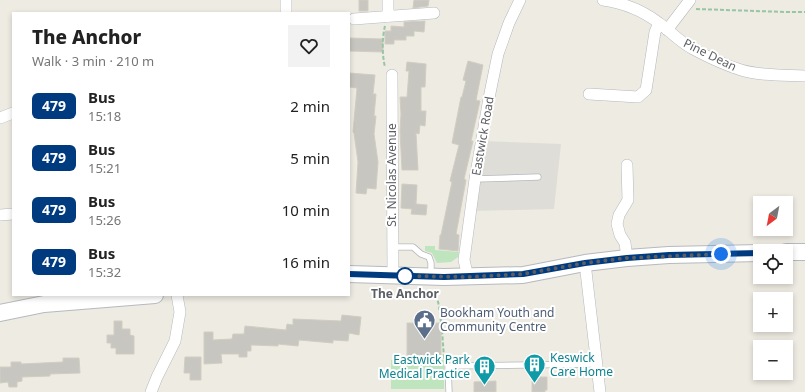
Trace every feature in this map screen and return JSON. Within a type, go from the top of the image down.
[{"type":"street","points":[[286,0],[286,12]]},
{"type":"street","points":[[388,0],[388,17]]},
{"type":"street","name":"Eastwick Road","points":[[468,277],[464,260],[475,179],[498,54],[509,23],[520,0]]},
{"type":"street","name":"Pine Dean","points":[[603,0],[628,5],[640,10],[659,22],[692,49],[724,64],[742,70],[759,73],[805,76]]},
{"type":"street","points":[[668,30],[688,3]]},
{"type":"street","points":[[354,19],[434,13]]},
{"type":"street","points":[[589,94],[638,97],[646,90],[655,32],[659,22]]},
{"type":"street","name":"St. Nicolas Avenue","points":[[392,75],[392,276]]},
{"type":"street","points":[[0,118],[12,113]]},
{"type":"street","points":[[627,165],[628,200],[618,215],[617,224],[620,235],[625,243],[627,258]]},
{"type":"street","points":[[0,215],[12,214]]},
{"type":"street","points":[[793,252],[805,252]]},
{"type":"street","points":[[350,274],[468,277],[523,274],[585,263],[627,258],[669,255],[753,253]]},
{"type":"street","points":[[585,263],[600,392]]},
{"type":"street","points":[[0,313],[44,304],[143,296]]},
{"type":"street","points":[[151,392],[175,341],[180,312],[177,296]]},
{"type":"lane","points":[[475,179],[538,177]]},
{"type":"lane","points":[[392,246],[413,247],[421,254],[429,257],[431,263],[431,276]]},
{"type":"lane","points":[[449,392],[448,366],[597,364]]},
{"type":"path","points":[[688,3],[698,9],[805,12]]},
{"type":"path","points":[[388,17],[384,32],[383,60],[387,72],[392,75]]},
{"type":"path","points":[[431,276],[439,306],[444,358],[455,366]]},
{"type":"shaded area","points":[[482,141],[561,144],[554,209],[474,211]]},
{"type":"green space","points":[[425,246],[435,246],[435,250],[459,252],[458,257],[451,262],[437,263],[432,253],[425,251]]},
{"type":"green space","points":[[391,360],[446,360],[444,365],[444,389],[391,389]]},
{"type":"building","points":[[359,0],[368,0],[368,11],[359,11]]},
{"type":"building","points":[[414,0],[429,0],[428,6],[413,8]]},
{"type":"building","points":[[425,21],[424,32],[414,31],[414,36],[406,36],[406,40],[394,40],[394,44],[385,44],[385,31],[391,31],[391,26],[404,27],[404,22]]},
{"type":"building","points":[[350,38],[383,39],[383,52],[350,51]]},
{"type":"building","points":[[468,61],[483,65],[476,100],[480,101],[464,179],[466,180],[456,234],[459,235],[458,251],[439,249],[440,235],[452,182],[450,181],[459,145],[452,143],[461,97],[466,81],[463,80]]},
{"type":"building","points":[[407,62],[426,64],[425,87],[421,87],[421,111],[426,111],[425,126],[420,125],[419,134],[416,133],[418,170],[402,170],[400,97],[407,97],[409,71],[406,71]]},
{"type":"building","points":[[350,73],[375,75],[373,94],[376,94],[374,116],[376,116],[374,134],[378,162],[376,189],[367,188],[366,194],[356,193],[358,162],[353,132],[357,88],[350,87]]},
{"type":"building","points":[[402,184],[417,185],[416,204],[427,205],[426,215],[411,214],[412,209],[401,208]]},
{"type":"building","points":[[342,315],[361,317],[359,335],[349,333],[348,341],[333,340],[333,343],[299,340],[298,346],[278,344],[278,346],[251,345],[251,351],[247,351],[247,357],[239,357],[239,354],[221,354],[222,363],[204,364],[204,332],[213,332],[213,340],[232,339],[233,334],[244,334],[245,326],[286,330],[287,324],[293,325],[293,319],[341,321]]},
{"type":"building","points":[[114,321],[122,321],[122,329],[130,329],[130,335],[134,336],[134,354],[116,354],[116,348],[111,348],[111,343],[107,343],[107,335],[114,335]]},
{"type":"building","name":"Bookham Youth and Community Centre","points":[[407,323],[441,323],[441,357],[407,358]]},
{"type":"building","points":[[185,357],[201,357],[201,380],[190,380],[190,373],[184,373]]},
{"type":"building","points":[[63,358],[79,358],[80,373],[22,377],[22,381],[17,382],[17,387],[9,387],[8,382],[0,383],[0,367],[11,367],[11,362],[21,362],[21,364],[63,362]]},
{"type":"building","name":"Keswick Care Home","points":[[540,377],[547,377],[547,390],[545,390],[545,392],[532,392],[532,381],[537,381]]},
{"type":"building","name":"Eastwick Park Medical Practice","points":[[496,381],[496,392],[474,392],[474,382]]},
{"type":"bus line","name":"479","points":[[350,274],[468,277],[523,274],[585,263],[627,258],[669,255],[753,253]]},
{"type":"place","name":"The Anchor","points":[[405,276]]},
{"type":"place","name":"Bookham Youth and Community Centre","points":[[424,340]]},
{"type":"place","name":"Keswick Care Home","points":[[535,384]]},
{"type":"place","name":"Eastwick Park Medical Practice","points":[[485,386]]},
{"type":"route","points":[[405,276],[468,277],[523,274],[585,263],[627,258],[669,255],[721,254]]}]
